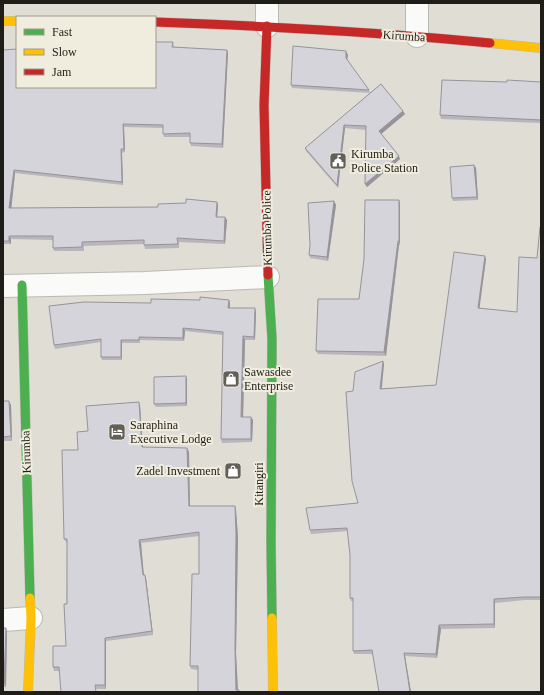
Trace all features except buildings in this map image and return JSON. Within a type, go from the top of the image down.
[{"type":"street","points":[[156,22],[267,26],[267,3]]},
{"type":"street","points":[[417,3],[417,36]]},
{"type":"street","points":[[3,21],[16,21]]},
{"type":"street","name":"Kirumba","points":[[267,26],[417,36],[541,48]]},
{"type":"street","name":"Kirumba Police","points":[[12,286],[145,283],[268,277],[264,105],[267,26]]},
{"type":"street","name":"Kitangiri","points":[[268,277],[272,338],[271,543],[274,692]]},
{"type":"street","name":"Kirumba","points":[[12,286],[31,618],[28,692]]},
{"type":"street","points":[[3,620],[31,618]]},
{"type":"traffic: fast","points":[[268,275],[272,339],[272,618]]},
{"type":"traffic: fast","points":[[22,285],[30,598]]},
{"type":"traffic: slow","points":[[3,21],[16,21]]},
{"type":"traffic: slow","points":[[490,43],[541,48]]},
{"type":"traffic: slow","points":[[28,692],[31,618],[30,598]]},
{"type":"traffic: slow","points":[[272,618],[273,692]]},
{"type":"traffic: jam","points":[[156,22],[322,30],[490,43]]},
{"type":"traffic: jam","points":[[267,26],[264,105],[268,275]]},
{"type":"place","name":"Kirumba Police Station","points":[[338,161]]},
{"type":"place","name":"Sawasdee Enterprise","points":[[231,379]]},
{"type":"place","name":"Saraphina Executive Lodge","points":[[117,432]]},
{"type":"place","name":"Zadel Investment","points":[[233,471]]}]
